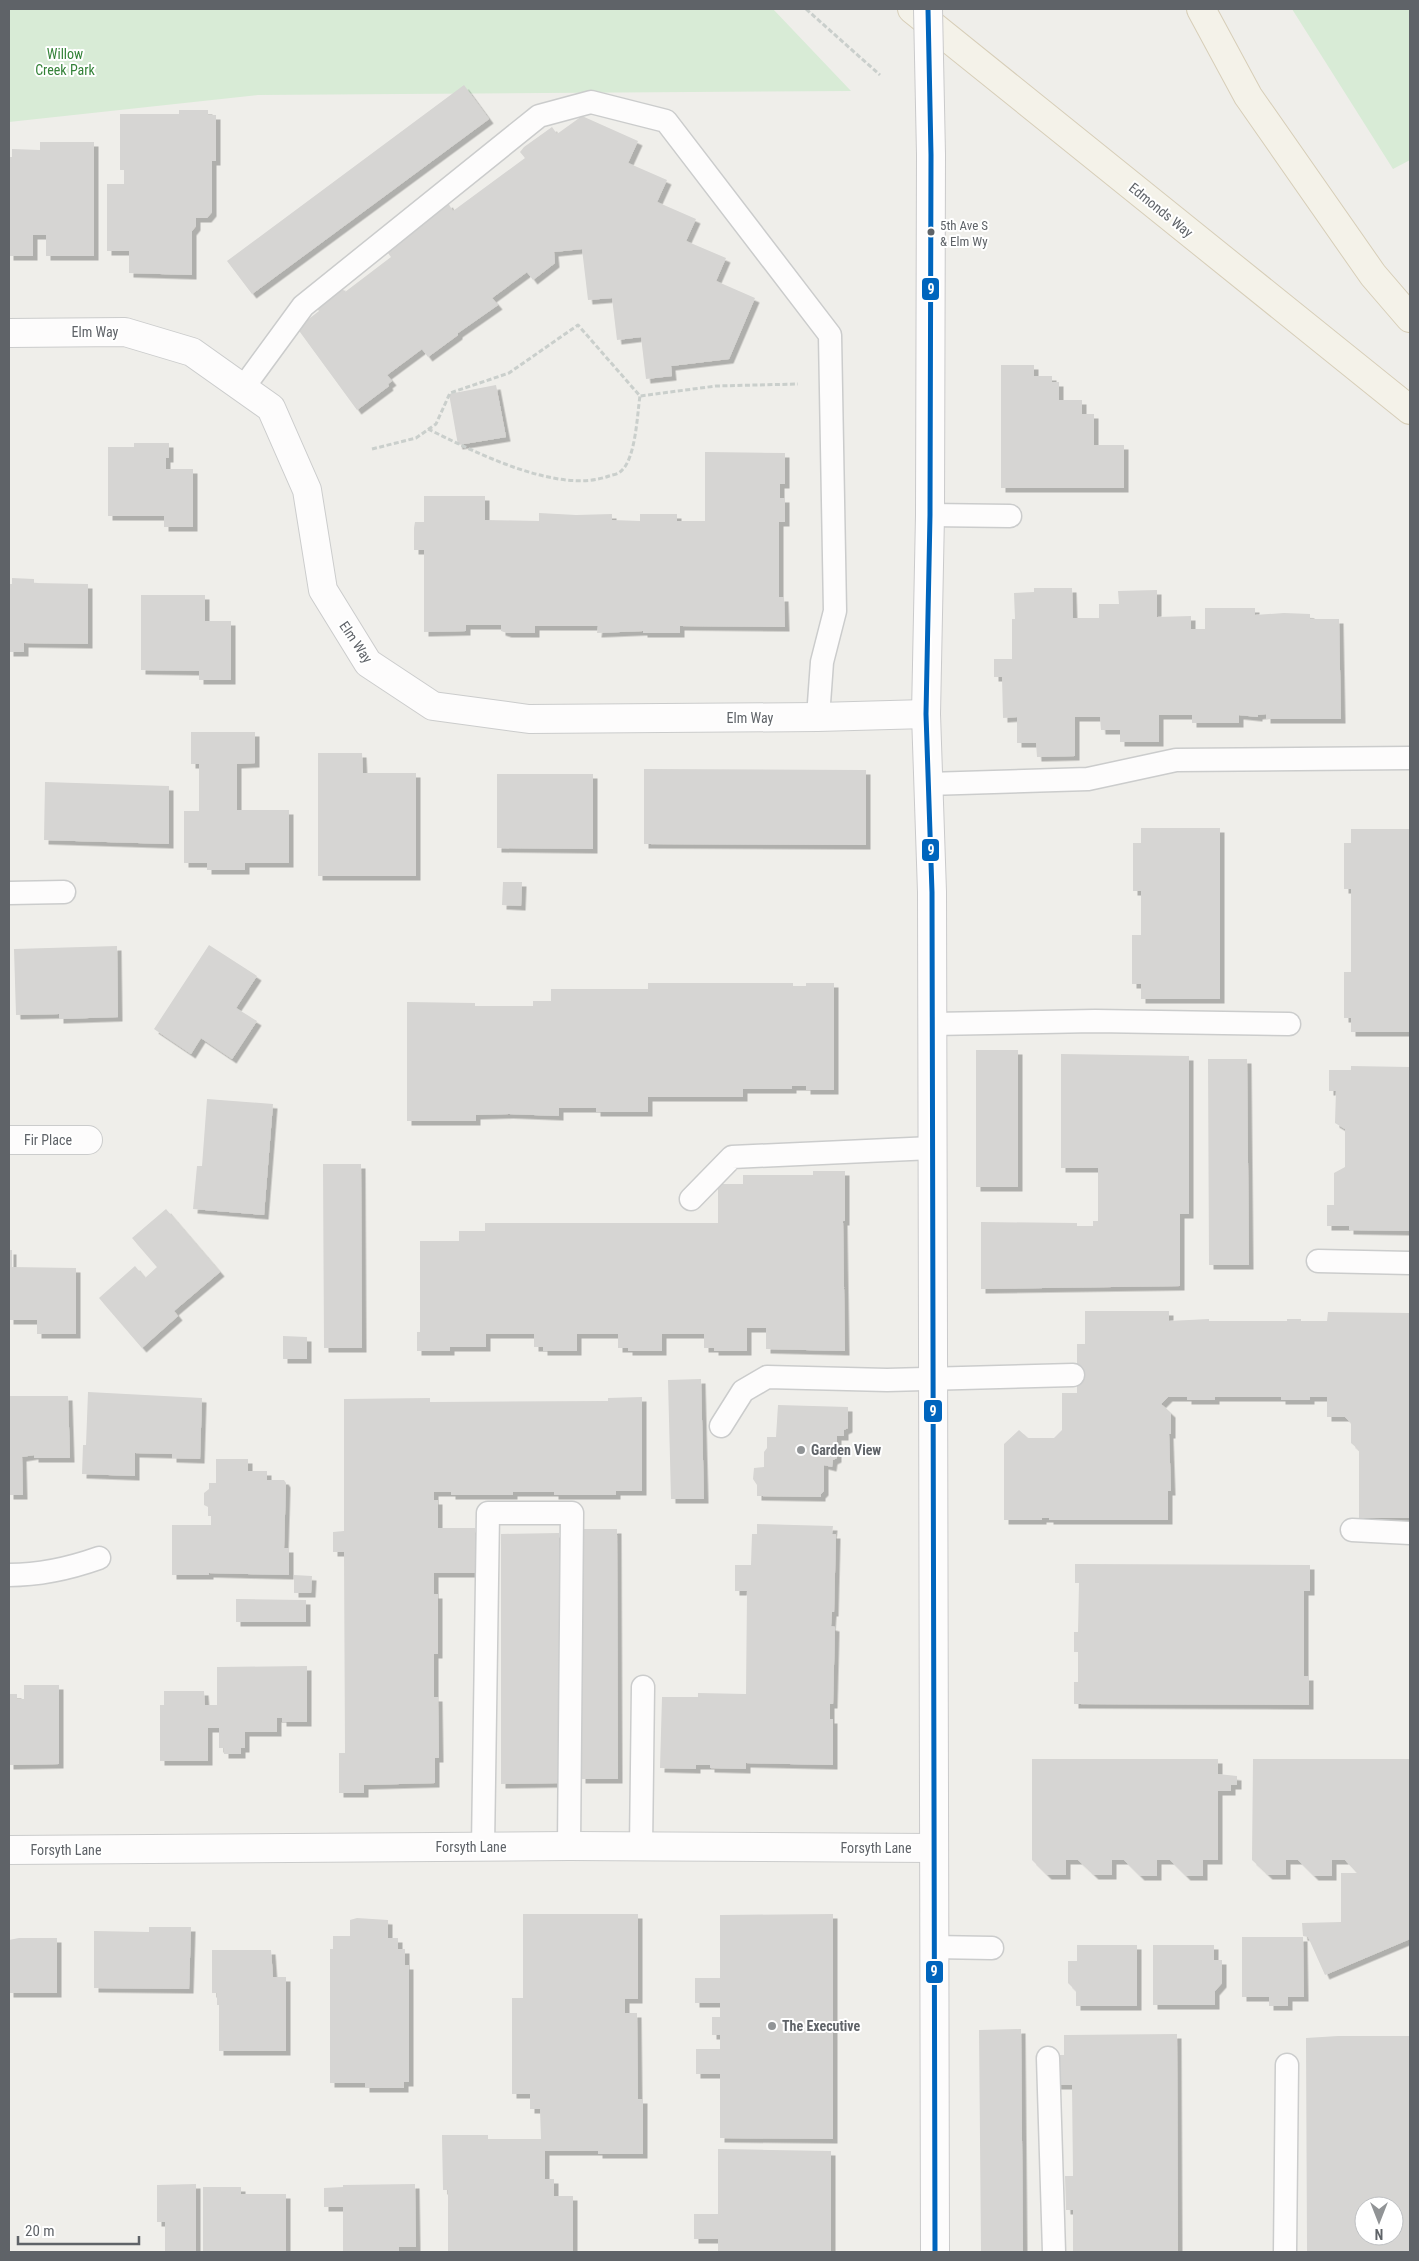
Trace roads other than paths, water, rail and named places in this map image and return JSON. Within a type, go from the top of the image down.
[{"type":"main road","name":"Edmonds Way","points":[[912,9],[1410,410]]},
{"type":"main road","points":[[928,9],[931,155],[930,515],[926,714],[932,892],[932,1848],[935,2252]]},
{"type":"main road","points":[[1201,9],[1248,96],[1373,275],[1410,318]]},
{"type":"main road","name":"Elm Way","points":[[9,333],[125,332],[192,352],[271,408],[307,490],[323,590],[368,663],[433,706],[529,719],[818,717],[926,714]]},
{"type":"main road","name":"Fir Place","points":[[9,1140],[88,1140]]},
{"type":"main road","name":"Forsyth Lane","points":[[9,1850],[569,1846],[641,1848],[932,1848]]},
{"type":"lane","points":[[243,388],[303,306],[539,116],[591,102],[666,121],[830,335],[835,611],[822,662],[818,717]]},
{"type":"lane","points":[[930,515],[1010,516]]},
{"type":"lane","points":[[928,784],[1088,779],[1176,760],[1410,758]]},
{"type":"lane","points":[[9,893],[64,892]]},
{"type":"lane","points":[[932,1024],[1095,1021],[1289,1024]]},
{"type":"lane","points":[[691,1199],[732,1157],[932,1148]]},
{"type":"lane","points":[[1318,1261],[1410,1263]]},
{"type":"lane","points":[[721,1426],[742,1391],[767,1376],[932,1379],[1073,1374]]},
{"type":"lane","points":[[483,1847],[488,1513],[572,1514],[569,1846]]},
{"type":"lane","points":[[1352,1530],[1410,1533]]},
{"type":"lane","points":[[9,1575],[38,1575],[71,1568],[99,1558]]},
{"type":"lane","points":[[641,1848],[643,1687]]},
{"type":"lane","points":[[933,1947],[992,1948]]},
{"type":"lane","points":[[1048,2058],[1054,2252]]},
{"type":"lane","points":[[1285,2252],[1287,2065]]},
{"type":"place","name":"5th Ave S & Elm Wy","points":[[931,232]]},
{"type":"place","name":"Garden View","points":[[801,1450]]},
{"type":"place","name":"The Executive","points":[[772,2026]]},
{"type":"park label","name":"Willow Creek Park","points":[[65,62]]}]
